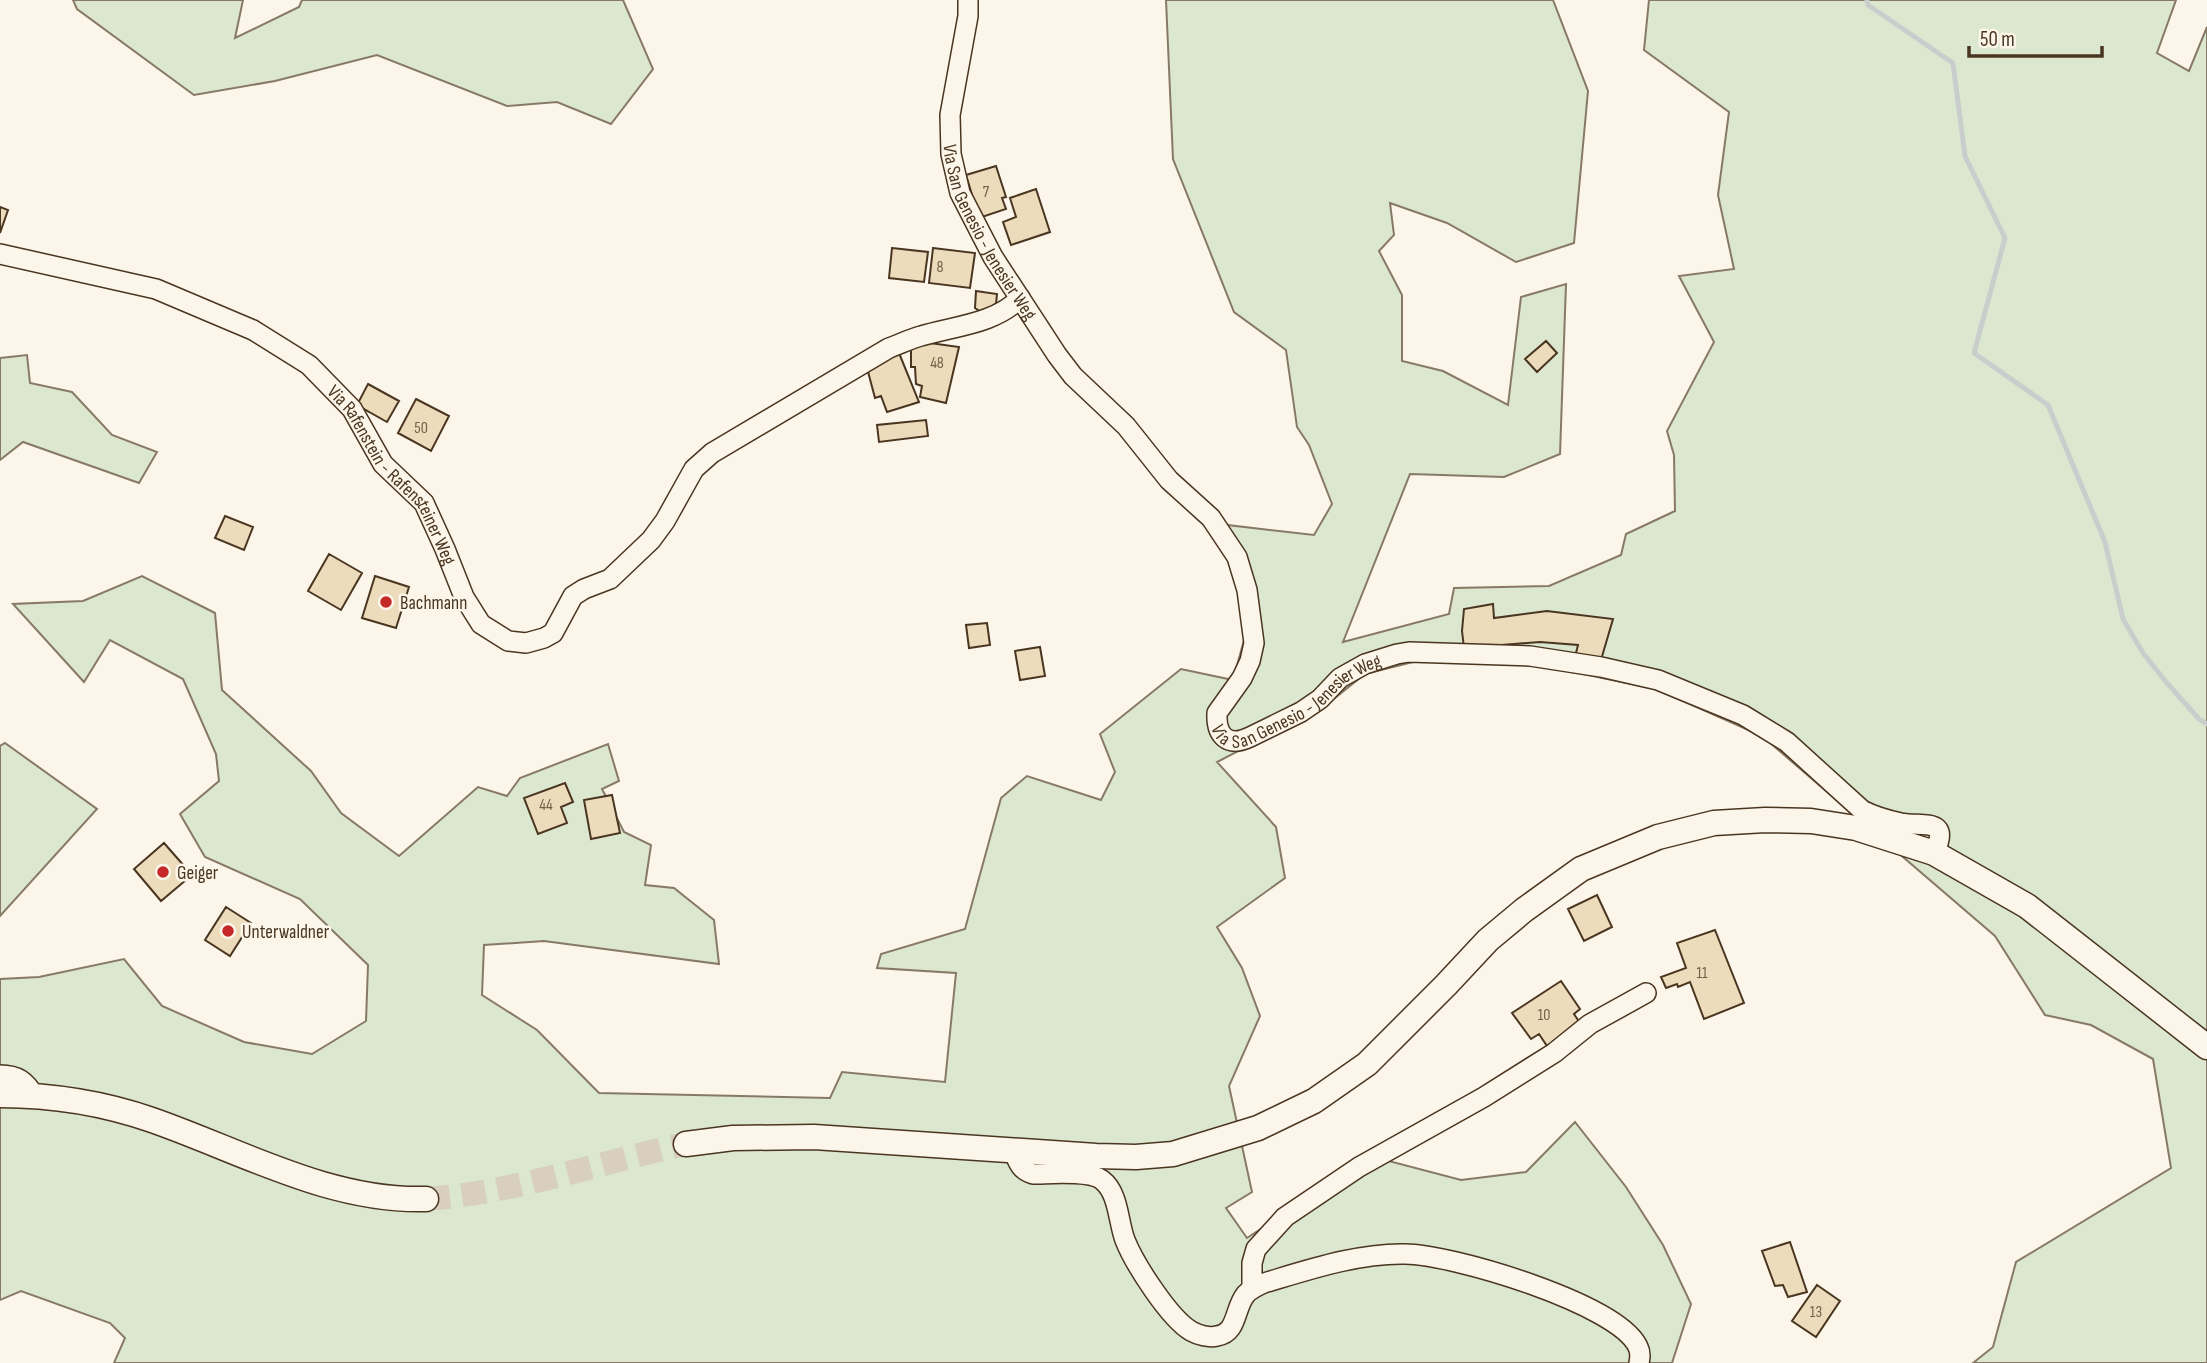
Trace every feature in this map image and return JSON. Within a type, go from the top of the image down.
[{"type":"main road","points":[[686,1144],[767,1136],[1096,1156],[1173,1154],[1258,1128],[1314,1101],[1367,1064],[1488,940],[1581,869],[1658,837],[1714,824],[1765,820],[1811,821],[1856,828],[1934,853],[2027,906],[2207,1047]]},
{"type":"main road","points":[[0,1095],[89,1102],[150,1119],[338,1189],[399,1200],[426,1199]]},
{"type":"street","name":"Via San Genesio - Jenesier Weg","points":[[968,0],[968,16],[950,115],[951,154],[960,193],[993,257],[1073,376],[1126,426],[1169,480],[1211,518],[1237,558],[1247,590],[1254,643],[1242,678],[1217,713],[1219,732],[1224,738],[1242,741],[1260,733],[1301,712],[1320,699],[1340,678],[1365,664],[1409,652],[1530,656],[1601,667],[1658,680],[1743,715],[1787,742],[1863,810],[1874,816],[1904,824],[1927,823],[1936,827],[1940,833],[1934,853]]},
{"type":"street","name":"Via Rafenstein - Rafensteiner Weg","points":[[0,254],[156,289],[253,330],[309,365],[352,409],[383,464],[424,503],[464,597],[481,624],[508,641],[520,643],[544,638],[553,633],[573,596],[610,579],[651,540],[665,521],[694,469],[712,453],[889,348],[919,336],[970,324],[1009,309],[1020,298]]},
{"type":"street","points":[[1252,1289],[1252,1263],[1256,1249],[1286,1217],[1359,1167],[1476,1102],[1554,1053],[1590,1024],[1646,993]]},
{"type":"street","points":[[0,1074],[16,1076],[34,1096]]},
{"type":"street","points":[[1013,1150],[1025,1172],[1090,1175],[1100,1178],[1108,1186],[1125,1240],[1144,1278],[1189,1331],[1203,1336],[1216,1337],[1227,1333],[1233,1325],[1244,1296],[1252,1289],[1280,1278],[1365,1256],[1408,1254],[1458,1261],[1508,1275],[1602,1316],[1631,1337],[1638,1346],[1639,1363]]},
{"type":"green space","points":[[73,0],[243,0],[235,38],[299,7],[302,0],[623,0],[653,69],[611,124],[557,102],[507,106],[377,55],[275,81],[194,95],[77,9]]},
{"type":"green space","points":[[1166,0],[1553,0],[1588,91],[1574,243],[1516,262],[1447,223],[1390,203],[1394,235],[1379,251],[1402,295],[1402,361],[1443,371],[1508,405],[1521,297],[1566,284],[1560,454],[1504,477],[1410,474],[1343,642],[1449,614],[1454,588],[1549,586],[1621,555],[1626,534],[1675,511],[1674,455],[1667,431],[1714,342],[1679,276],[1734,269],[1718,195],[1729,112],[1644,50],[1649,0],[2176,0],[2157,53],[2189,71],[2207,27],[2207,1363],[1973,1363],[1993,1347],[2016,1262],[2171,1168],[2153,1059],[2091,1025],[2045,1015],[1995,936],[1762,736],[1656,689],[1539,665],[1433,657],[1365,674],[1325,706],[1217,762],[1276,827],[1285,878],[1217,927],[1242,968],[1260,1016],[1229,1086],[1252,1192],[1226,1208],[1247,1238],[1370,1156],[1461,1180],[1526,1172],[1575,1122],[1626,1187],[1663,1245],[1691,1304],[1672,1363],[114,1363],[125,1338],[110,1323],[21,1291],[0,1300],[0,979],[39,977],[124,959],[162,1006],[244,1042],[312,1054],[366,1021],[368,965],[300,899],[205,857],[180,814],[219,781],[216,754],[183,679],[110,640],[84,682],[13,604],[83,601],[142,576],[215,613],[222,690],[311,771],[341,813],[399,856],[478,787],[507,796],[520,778],[608,744],[619,781],[602,789],[624,832],[651,845],[645,885],[674,888],[714,920],[719,964],[544,941],[484,945],[482,995],[537,1030],[599,1093],[830,1098],[842,1072],[945,1082],[956,973],[877,968],[881,954],[965,929],[1001,798],[1027,776],[1101,800],[1115,772],[1100,734],[1181,669],[1233,680],[1246,633],[1227,525],[1314,535],[1332,504],[1309,445],[1297,427],[1286,350],[1234,312],[1173,159]]},
{"type":"green space","points":[[27,355],[30,383],[72,392],[112,435],[157,452],[139,483],[23,442],[0,460],[0,358]]},
{"type":"green space","points":[[5,743],[97,809],[0,916],[0,746]]},
{"type":"building","points":[[996,166],[1006,197],[1002,198],[1006,209],[979,218],[966,175]]},
{"type":"building","points":[[1036,189],[1050,232],[1011,245],[1003,222],[1016,217],[1010,198]]},
{"type":"building","points":[[0,207],[8,210],[0,233]]},
{"type":"building","points":[[892,248],[928,252],[924,282],[889,278]]},
{"type":"building","points":[[933,248],[975,253],[970,288],[929,283]]},
{"type":"building","points":[[976,291],[997,294],[996,304],[981,312],[975,308]]},
{"type":"building","points":[[1546,341],[1557,353],[1537,372],[1525,359]]},
{"type":"building","points":[[930,343],[959,347],[946,403],[920,397],[922,386],[916,384],[915,367],[911,367],[911,347]]},
{"type":"building","points":[[899,353],[919,402],[887,412],[881,396],[875,398],[867,368]]},
{"type":"building","points":[[368,384],[399,401],[387,422],[357,405]]},
{"type":"building","points":[[416,399],[449,416],[431,451],[398,433]]},
{"type":"building","points":[[926,420],[928,436],[879,442],[877,425]]},
{"type":"building","points":[[225,516],[253,527],[244,550],[215,538]]},
{"type":"building","points":[[329,554],[362,573],[341,610],[308,591]]},
{"type":"building","name":"Bachmann","points":[[375,576],[409,587],[396,628],[362,618]]},
{"type":"building","points":[[1493,604],[1494,618],[1547,611],[1613,619],[1601,660],[1575,657],[1578,645],[1540,642],[1464,648],[1464,609]]},
{"type":"building","points":[[987,623],[990,645],[969,648],[966,625]]},
{"type":"building","points":[[1040,647],[1045,676],[1020,680],[1015,651]]},
{"type":"building","points":[[565,783],[573,802],[561,807],[567,823],[538,834],[524,798]]},
{"type":"building","points":[[612,795],[620,833],[591,839],[584,800]]},
{"type":"building","name":"Geiger","points":[[164,843],[192,875],[161,901],[134,869]]},
{"type":"building","points":[[1597,895],[1612,927],[1584,941],[1568,909]]},
{"type":"building","name":"Unterwaldner","points":[[226,907],[251,923],[230,956],[205,940]]},
{"type":"building","points":[[1715,930],[1744,1003],[1704,1019],[1690,982],[1666,988],[1661,977],[1686,968],[1677,943]]},
{"type":"building","points":[[1561,981],[1580,1009],[1574,1014],[1580,1023],[1547,1046],[1539,1034],[1531,1039],[1512,1013]]},
{"type":"building","points":[[1790,1242],[1807,1292],[1788,1297],[1783,1285],[1775,1286],[1762,1251]]},
{"type":"building","points":[[1817,1285],[1840,1301],[1816,1337],[1792,1321]]},
{"type":"waterway","points":[[1867,0],[1868,5],[1953,63],[1965,156],[2005,238],[1974,353],[2048,405],[2105,542],[2123,619],[2143,653],[2199,719],[2207,724]]},
{"type":"tunnel","points":[[426,1199],[524,1184],[686,1144]]},
{"type":"place","name":"Bachmann","points":[[386,602]]},
{"type":"place","name":"Geiger","points":[[163,872]]},
{"type":"place","name":"Unterwaldner","points":[[228,931]]}]
